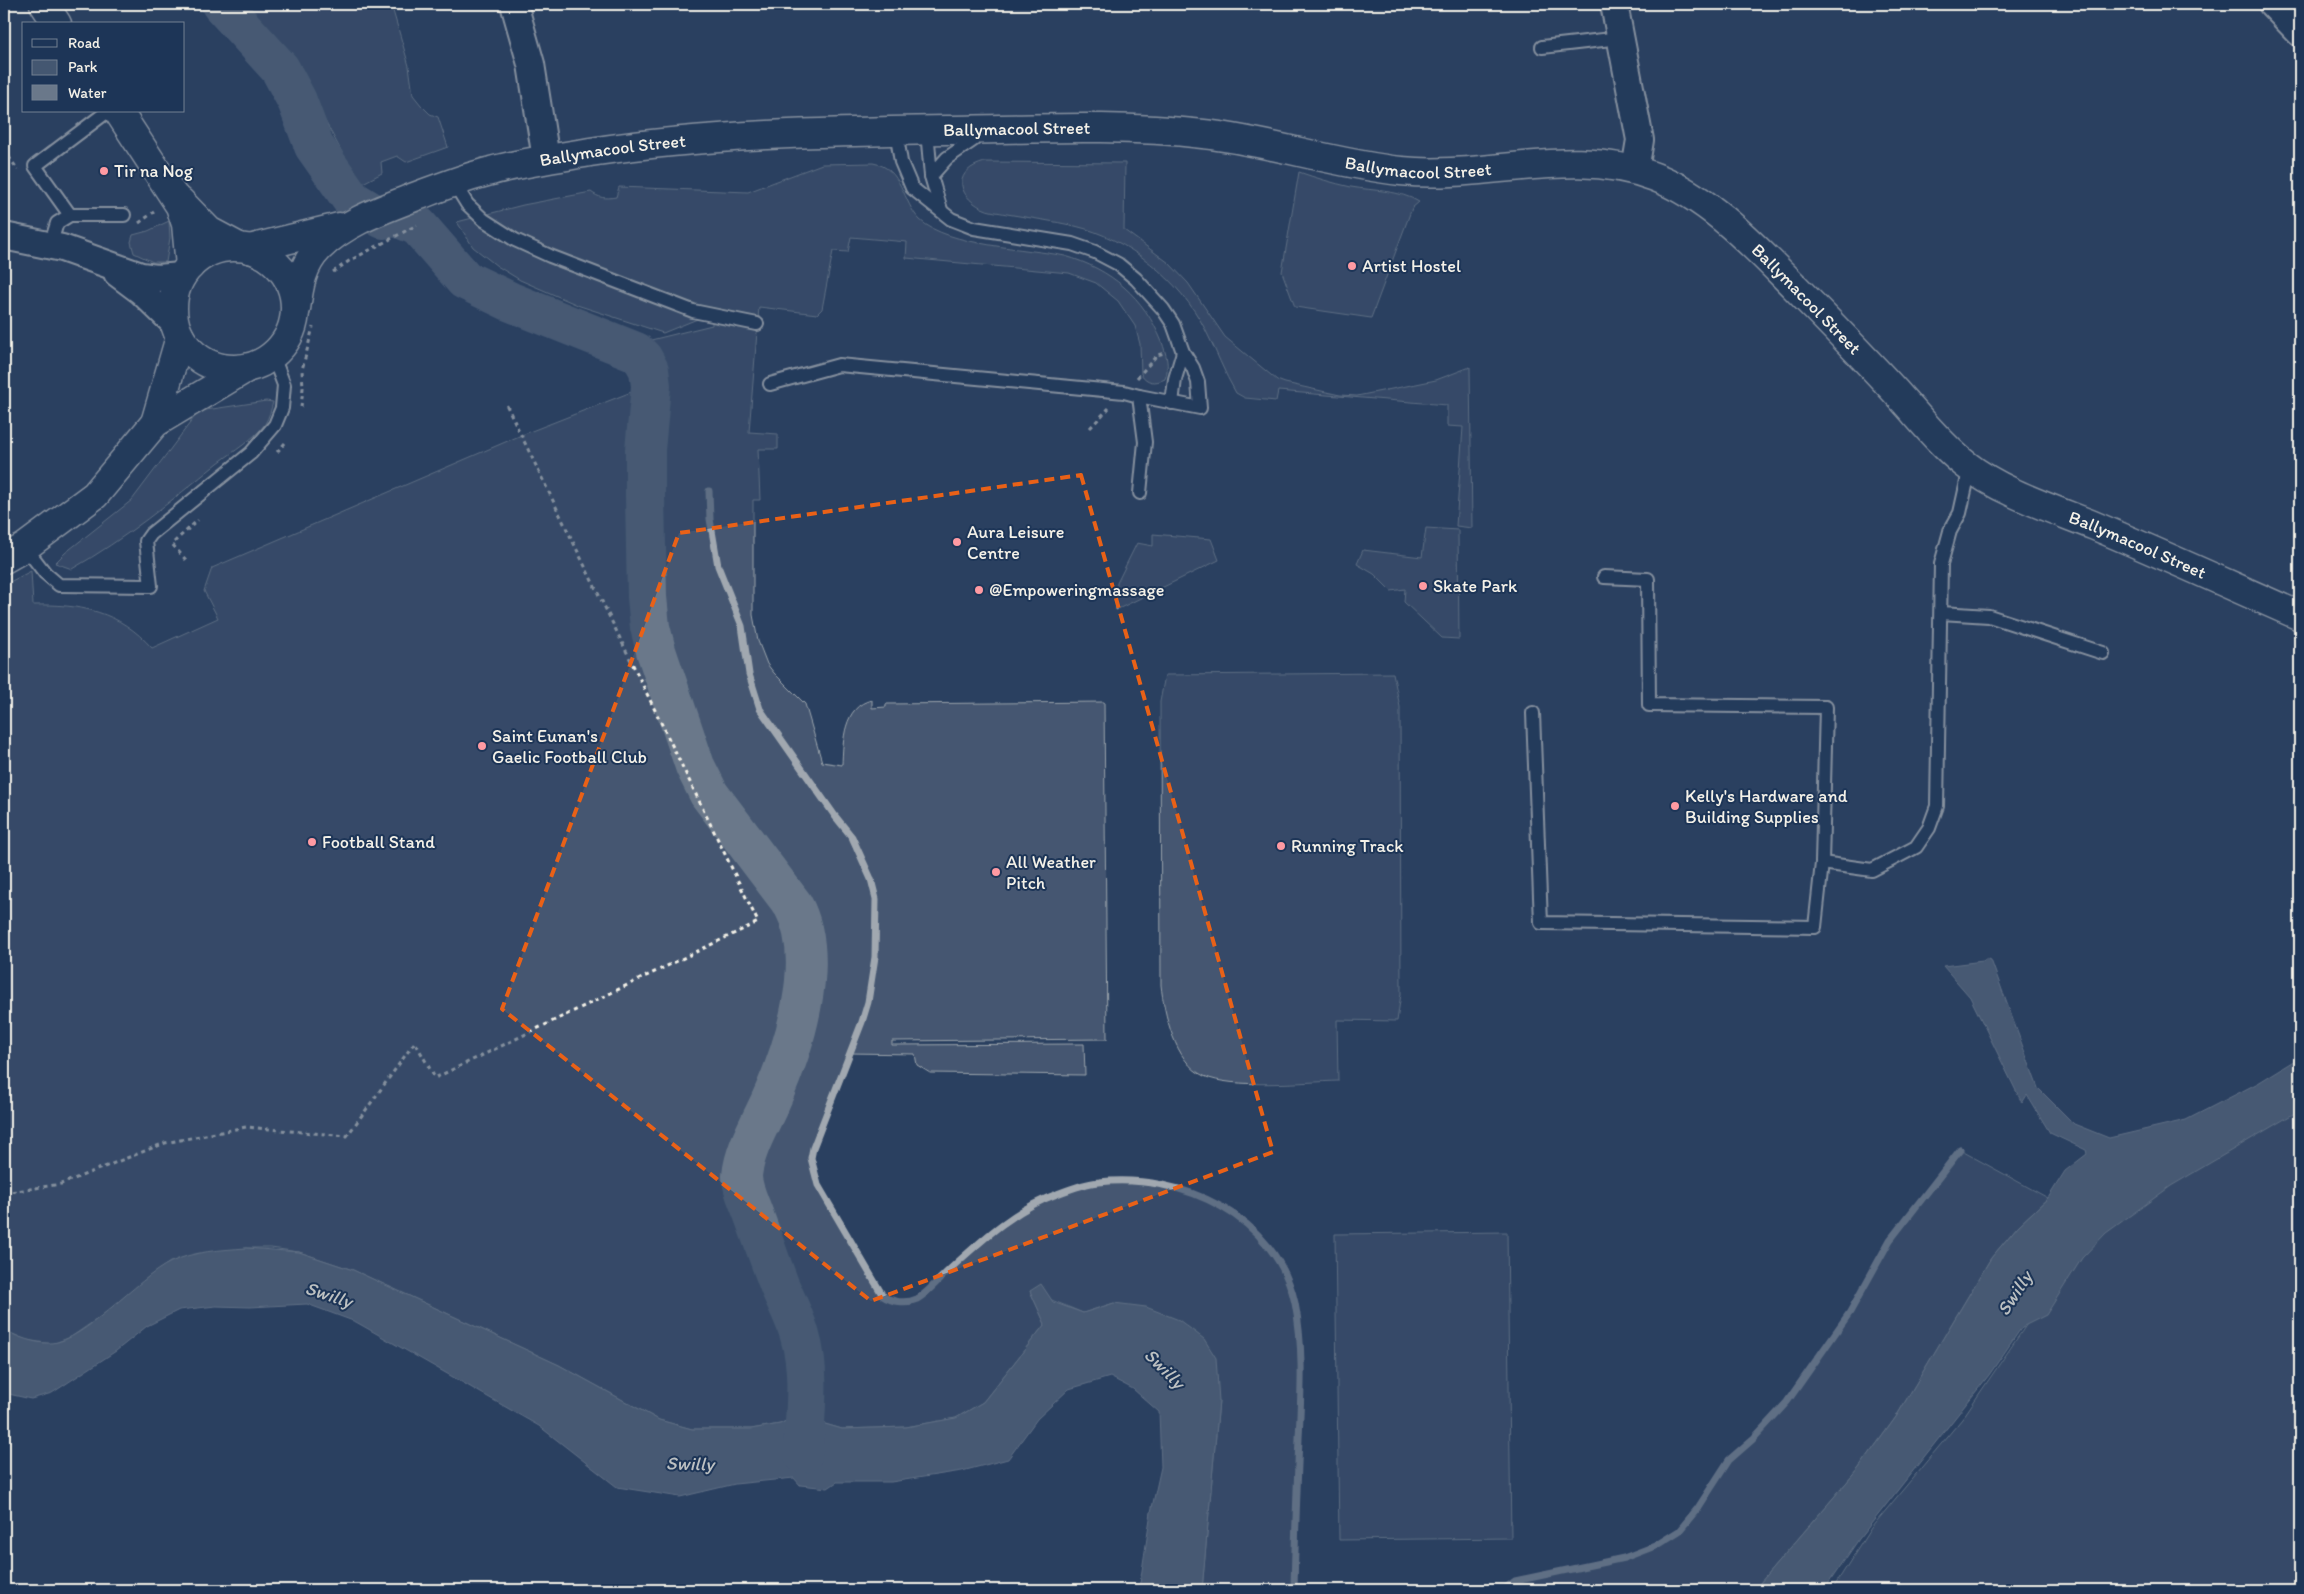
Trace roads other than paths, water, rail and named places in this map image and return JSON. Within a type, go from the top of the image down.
[{"type":"main road","points":[[44,4],[56,22]]},
{"type":"main road","points":[[119,112],[165,193],[180,206],[186,224],[186,271]]},
{"type":"main road","name":"Ballymacool Street","points":[[368,216],[490,171],[546,159],[684,140],[751,135],[896,131],[1111,129],[1200,133],[1268,144],[1403,172],[1442,173],[1574,162],[1611,165],[1635,170],[1678,187],[1710,208],[1782,274],[1906,403],[1930,433],[1970,468],[2044,505],[2300,616]]},
{"type":"main road","points":[[165,193],[209,231],[244,248],[265,255],[281,269],[292,288],[296,309]]},
{"type":"main road","points":[[155,423],[178,331],[174,296],[186,271],[199,258],[215,250],[244,248],[327,231],[368,216]]},
{"type":"main road","points":[[178,331],[193,354],[204,362],[224,369],[245,369],[256,366],[273,356],[288,338],[293,327],[300,281],[311,258],[332,237],[368,216]]},
{"type":"main road","points":[[14,553],[94,496],[155,423],[188,405],[245,369]]},
{"type":"street","points":[[514,4],[531,64],[546,159]]},
{"type":"street","points":[[1614,4],[1640,140],[1635,170]]},
{"type":"street","points":[[2272,4],[2300,33]]},
{"type":"street","points":[[4,236],[81,254],[141,276],[156,278],[186,271]]},
{"type":"street","points":[[81,254],[105,265],[125,278],[178,331]]},
{"type":"lane","points":[[1542,47],[1620,38]]},
{"type":"lane","points":[[70,215],[35,166],[107,112]]},
{"type":"lane","points":[[931,176],[947,158],[989,130]]},
{"type":"lane","points":[[770,384],[838,365],[1124,392],[1200,408],[1198,382],[1193,368],[1183,352],[1173,324],[1163,309],[1136,279],[1118,264],[1095,252],[1072,244],[961,224],[912,188],[901,162],[896,131]]},
{"type":"lane","points":[[927,131],[931,176],[941,210]]},
{"type":"lane","points":[[454,183],[467,204],[484,220],[515,240],[550,256],[692,311],[757,324]]},
{"type":"lane","points":[[50,246],[57,223],[70,215],[124,214]]},
{"type":"lane","points":[[1172,403],[1175,378],[1183,352]]},
{"type":"lane","points":[[14,553],[45,573],[59,585],[152,586],[146,541],[151,534],[251,453],[275,425],[282,408],[284,384],[273,356]]},
{"type":"lane","points":[[1139,396],[1145,442],[1140,493]]},
{"type":"lane","points":[[1822,863],[1872,870],[1916,847],[1929,828],[1937,806],[1941,564],[1950,531],[1960,512],[1970,468]]},
{"type":"lane","points":[[1533,713],[1541,924],[1815,927],[1822,863],[1826,707],[1649,706],[1648,579],[1604,577]]},
{"type":"lane","points":[[1941,614],[1989,616],[2103,653]]},
{"type":"water","name":"Swilly","points":[[1987,958],[1991,960],[2038,1088],[2074,1124],[2109,1138],[2186,1120],[2258,1083],[2300,1057],[2300,1110],[2171,1186],[2106,1233],[2082,1258],[2046,1315],[2022,1327],[1989,1375],[1859,1539],[1824,1590],[1754,1590],[1859,1468],[1896,1417],[1991,1258],[2018,1226],[2048,1198],[2065,1171],[2087,1154],[2086,1150],[2050,1133],[2027,1095],[2022,1103],[1970,997],[1943,966],[1983,961]]},
{"type":"water","name":"Swilly","points":[[246,1248],[299,1252],[353,1270],[559,1365],[659,1420],[692,1429],[751,1429],[780,1424],[800,1414],[806,1404],[807,1409],[825,1424],[842,1429],[906,1427],[956,1418],[983,1402],[1045,1324],[1030,1291],[1041,1284],[1053,1302],[1083,1313],[1114,1303],[1146,1307],[1179,1320],[1204,1339],[1216,1358],[1219,1401],[1202,1590],[1139,1590],[1151,1512],[1161,1467],[1159,1412],[1133,1389],[1110,1377],[1069,1389],[1037,1419],[1008,1459],[962,1471],[891,1482],[837,1482],[828,1488],[800,1485],[794,1478],[735,1484],[680,1497],[617,1487],[539,1426],[356,1322],[307,1304],[250,1307],[216,1306],[179,1310],[147,1326],[116,1351],[52,1393],[31,1399],[4,1393],[4,1330],[39,1342],[51,1343],[64,1340],[95,1321],[157,1270],[171,1262],[198,1253]]},
{"type":"waterway","points":[[221,4],[280,69],[297,101],[314,146],[352,200],[383,219],[397,217],[418,226],[465,280],[511,302],[636,352],[643,359],[649,370],[651,386],[645,450],[647,597],[650,627],[656,651],[695,766],[709,794],[793,905],[802,927],[805,952],[805,978],[796,1031],[779,1081],[749,1147],[742,1176],[746,1196],[800,1336],[806,1379],[803,1453]]},
{"type":"waterway","points":[[709,491],[710,519],[718,566],[742,626],[749,674],[760,709],[835,816],[852,837],[871,879],[876,899],[875,957],[868,1002],[813,1148],[811,1158],[818,1185],[883,1296],[899,1302],[913,1301],[921,1297],[987,1236],[1027,1208],[1057,1194],[1089,1184],[1130,1181],[1162,1185],[1192,1193],[1221,1206],[1247,1224],[1268,1246],[1285,1272],[1295,1303],[1298,1320],[1301,1387],[1294,1590]]},
{"type":"waterway","points":[[1503,1590],[1515,1581],[1624,1558],[1655,1546],[1679,1531],[1698,1508],[1729,1460],[1753,1439],[1787,1402],[1850,1312],[1890,1240],[1960,1150]]},
{"type":"place","name":"Tir na Nog","points":[[104,171]]},
{"type":"place","name":"Artist Hostel","points":[[1352,266]]},
{"type":"place","name":"Aura Leisure Centre","points":[[957,542]]},
{"type":"place","name":"Skate Park","points":[[1423,586]]},
{"type":"place","name":"@Empoweringmassage","points":[[979,590]]},
{"type":"place","name":"Saint Eunan's Gaelic Football Club","points":[[482,746]]},
{"type":"place","name":"Kelly's Hardware and Building Supplies","points":[[1675,806]]},
{"type":"place","name":"Football Stand","points":[[312,842]]},
{"type":"place","name":"Running Track","points":[[1281,846]]},
{"type":"place","name":"All Weather Pitch","points":[[996,872]]}]
